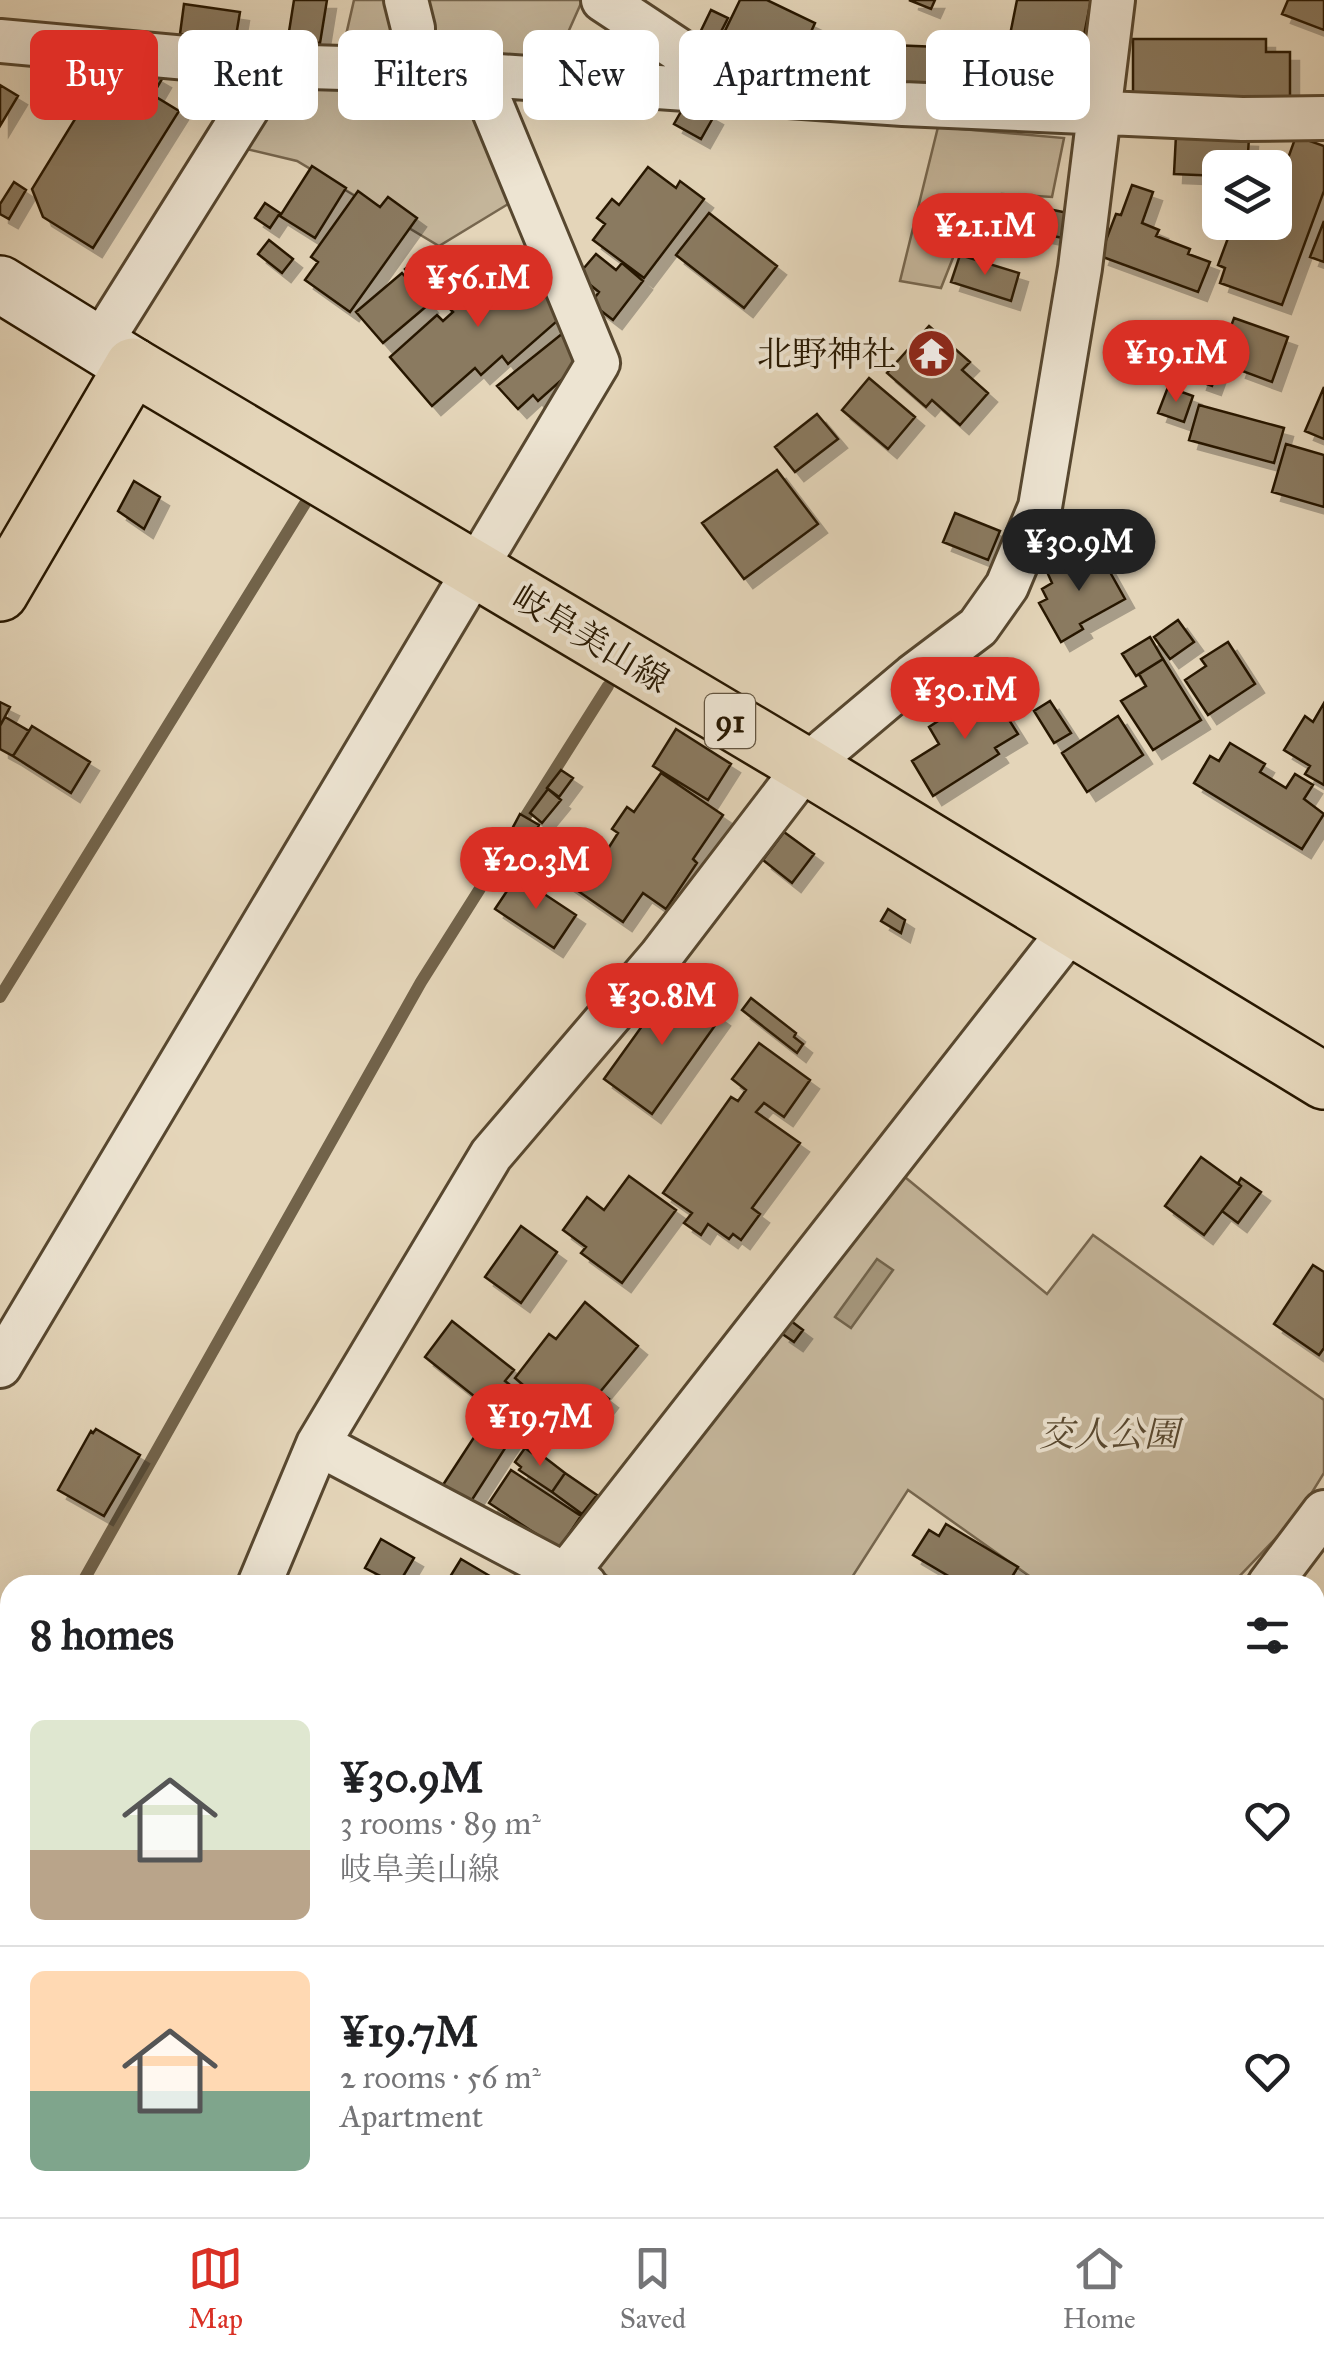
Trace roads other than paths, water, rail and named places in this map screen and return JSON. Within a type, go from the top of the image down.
[{"type":"main road","name":"岐阜美山線","points":[[116,356],[806,766],[1324,1081]]},
{"type":"main road","points":[[0,593],[116,356]]},
{"type":"street","points":[[406,0],[413,30]]},
{"type":"street","points":[[602,0],[679,51]]},
{"type":"street","points":[[263,1575],[318,1444],[490,1155],[660,957],[806,766],[912,676],[978,627],[1007,586],[1040,507],[1101,114],[1113,0]]},
{"type":"street","points":[[0,40],[178,57]]},
{"type":"street","points":[[503,77],[679,89]]},
{"type":"street","points":[[906,103],[1101,114],[1324,118]]},
{"type":"street","points":[[0,284],[116,356],[245,120]]},
{"type":"street","points":[[0,1366],[598,364],[498,120]]},
{"type":"street","points":[[579,1575],[1071,929]]},
{"type":"street","points":[[318,1444],[568,1575]]},
{"type":"street","points":[[1277,1575],[1324,1512]]},
{"type":"waterway","points":[[0,997],[314,489]]},
{"type":"waterway","points":[[87,1575],[421,982],[608,686]]},
{"type":"place","name":"北野神社","points":[[932,354]]},
{"type":"park label","name":"交人公園","points":[[1109,1434]]}]
